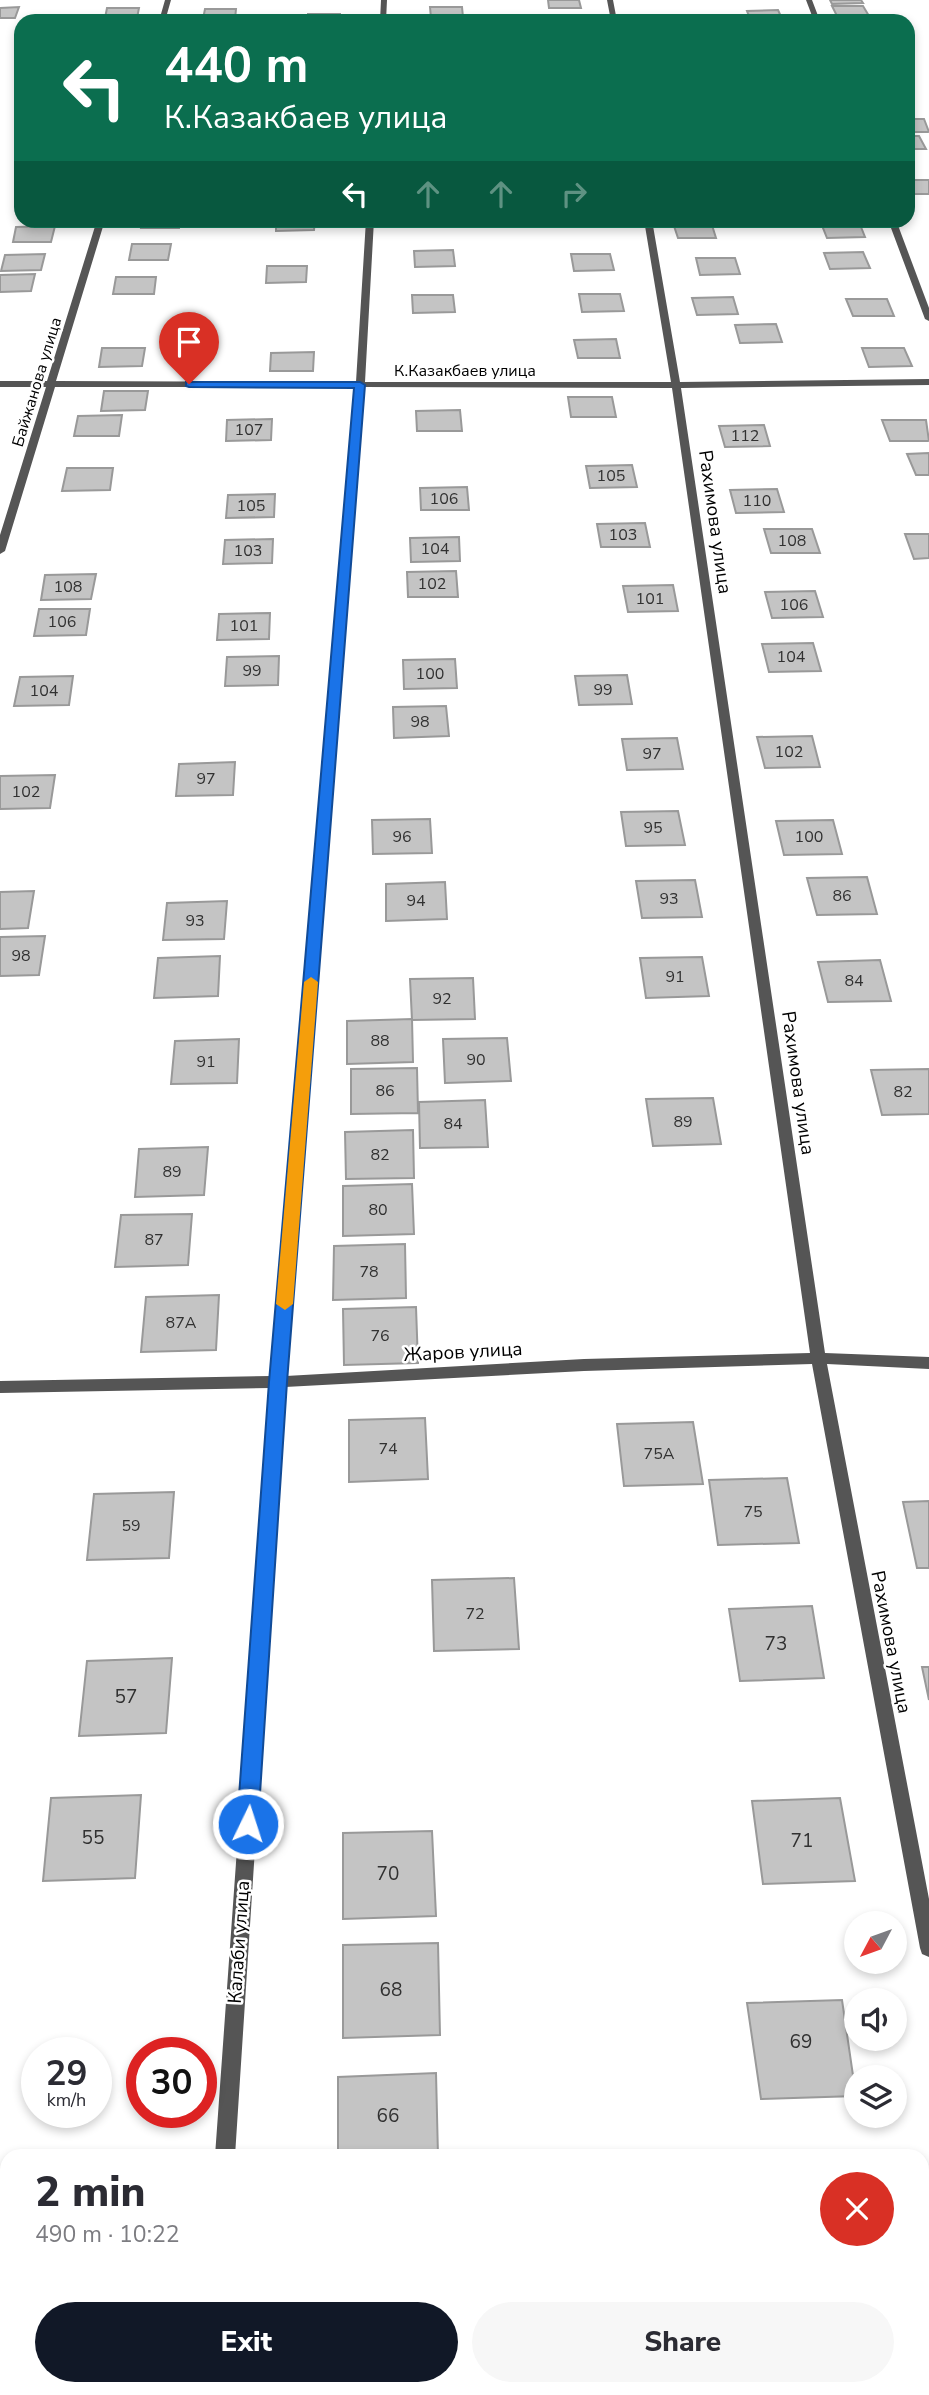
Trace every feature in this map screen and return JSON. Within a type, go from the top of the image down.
[{"type":"street","name":"Байжанова улица","points":[[0,551],[99,228]]},
{"type":"street","name":"Калаби улица","points":[[225,2149],[278,1382],[360,385],[370,228]]},
{"type":"street","name":"Рахимова улица","points":[[649,228],[676,385],[818,1358],[929,1948]]},
{"type":"street","points":[[895,228],[929,319]]},
{"type":"street","name":"К.Казакбаев улица","points":[[0,384],[676,385],[929,382]]},
{"type":"street","name":"Жаров улица","points":[[0,1387],[278,1382],[584,1365],[818,1358],[929,1363]]},
{"type":"building","points":[[548,0],[579,0],[581,8],[549,8]]},
{"type":"building","points":[[830,0],[861,0],[863,3],[832,4]]},
{"type":"building","points":[[832,6],[863,6],[868,14],[836,14]]},
{"type":"building","points":[[19,7],[14,18],[0,18],[0,8]]},
{"type":"building","points":[[430,7],[462,7],[463,14],[431,14]]},
{"type":"building","points":[[107,8],[139,8],[138,14],[106,14]]},
{"type":"building","points":[[205,9],[236,9],[236,14],[204,14]]},
{"type":"building","points":[[778,10],[780,14],[748,14],[747,11]]},
{"type":"building","points":[[915,119],[924,119],[929,132],[915,132]]},
{"type":"building","points":[[915,136],[919,136],[926,149],[915,149]]},
{"type":"building","points":[[915,180],[929,180],[929,194],[915,194]]},
{"type":"building","points":[[16,228],[54,228],[51,242],[13,242]]},
{"type":"building","points":[[276,228],[314,228],[314,230],[276,231]]},
{"type":"building","points":[[675,228],[713,228],[716,238],[678,238]]},
{"type":"building","points":[[823,228],[861,228],[865,237],[827,238]]},
{"type":"building","points":[[132,244],[171,244],[168,260],[129,260]]},
{"type":"building","points":[[453,250],[455,266],[415,267],[414,251]]},
{"type":"building","points":[[863,252],[870,268],[830,269],[824,253]]},
{"type":"building","points":[[45,254],[41,270],[1,271],[5,255]]},
{"type":"building","points":[[571,254],[610,254],[614,270],[574,271]]},
{"type":"building","points":[[696,258],[735,258],[740,274],[700,275]]},
{"type":"building","points":[[267,266],[307,266],[306,282],[266,283]]},
{"type":"building","points":[[35,274],[31,291],[0,292],[0,275]]},
{"type":"building","points":[[116,277],[156,277],[154,294],[113,294]]},
{"type":"building","points":[[579,294],[620,294],[624,311],[582,312]]},
{"type":"building","points":[[412,295],[453,295],[455,312],[413,313]]},
{"type":"building","points":[[733,297],[738,314],[697,315],[692,298]]},
{"type":"building","points":[[846,299],[887,299],[894,316],[853,316]]},
{"type":"building","points":[[776,324],[782,342],[740,343],[735,325]]},
{"type":"building","points":[[616,339],[620,358],[578,358],[574,340]]},
{"type":"building","points":[[102,348],[145,348],[142,366],[99,367]]},
{"type":"building","points":[[862,348],[904,348],[912,366],[869,367]]},
{"type":"building","points":[[314,352],[313,371],[270,371],[271,353]]},
{"type":"building","points":[[104,391],[148,391],[145,410],[101,411]]},
{"type":"building","points":[[568,397],[612,397],[616,417],[571,417]]},
{"type":"building","points":[[460,410],[462,431],[417,431],[416,411]]},
{"type":"building","points":[[122,415],[119,436],[74,436],[78,416]]},
{"type":"building","points":[[272,419],[271,440],[226,441],[227,420]]},
{"type":"building","points":[[882,420],[926,420],[929,441],[890,441]]},
{"type":"building","points":[[764,425],[770,446],[725,447],[719,426]]},
{"type":"building","points":[[929,453],[929,475],[916,475],[907,454]]},
{"type":"building","points":[[632,465],[637,487],[590,488],[586,466]]},
{"type":"building","points":[[67,468],[113,468],[110,490],[62,491]]},
{"type":"building","points":[[467,487],[469,510],[421,510],[420,488]]},
{"type":"building","points":[[777,489],[784,512],[736,513],[730,490]]},
{"type":"building","points":[[275,494],[274,517],[226,518],[228,495]]},
{"type":"building","points":[[645,523],[650,547],[601,547],[597,524]]},
{"type":"building","points":[[764,529],[812,529],[820,553],[771,553]]},
{"type":"building","points":[[905,534],[929,534],[929,558],[914,559]]},
{"type":"building","points":[[459,537],[460,561],[411,562],[410,538]]},
{"type":"building","points":[[273,539],[272,563],[223,564],[225,540]]},
{"type":"building","points":[[456,571],[458,597],[408,597],[407,572]]},
{"type":"building","points":[[96,574],[91,599],[41,600],[45,575]]},
{"type":"building","points":[[673,585],[678,611],[628,612],[623,586]]},
{"type":"building","points":[[815,591],[823,617],[772,618],[765,592]]},
{"type":"building","points":[[39,609],[90,609],[86,635],[34,636]]},
{"type":"building","points":[[270,613],[269,639],[217,640],[219,614]]},
{"type":"building","points":[[813,643],[821,671],[769,672],[762,644]]},
{"type":"building","points":[[279,656],[278,685],[225,686],[227,657]]},
{"type":"building","points":[[455,659],[457,688],[404,689],[403,660]]},
{"type":"building","points":[[627,675],[632,704],[579,705],[575,676]]},
{"type":"building","points":[[73,676],[69,705],[14,706],[20,677]]},
{"type":"building","points":[[446,706],[449,736],[394,738],[393,707]]},
{"type":"building","points":[[812,736],[820,767],[765,768],[757,737]]},
{"type":"building","points":[[677,738],[683,769],[627,770],[622,739]]},
{"type":"building","points":[[235,762],[233,795],[176,796],[179,764]]},
{"type":"building","points":[[55,775],[50,808],[0,809],[0,776]]},
{"type":"building","points":[[678,811],[685,845],[626,846],[621,812]]},
{"type":"building","points":[[430,819],[432,853],[373,854],[372,820]]},
{"type":"building","points":[[833,820],[842,854],[784,855],[776,821]]},
{"type":"building","points":[[867,877],[877,914],[817,915],[807,878]]},
{"type":"building","points":[[695,880],[702,917],[642,918],[636,881]]},
{"type":"building","points":[[445,882],[447,919],[386,921],[386,884]]},
{"type":"building","points":[[34,891],[28,928],[0,929],[0,892]]},
{"type":"building","points":[[227,901],[224,939],[163,940],[167,903]]},
{"type":"building","points":[[45,936],[39,975],[0,976],[0,937]]},
{"type":"building","points":[[220,956],[218,996],[154,998],[158,958]]},
{"type":"building","points":[[702,957],[709,996],[646,998],[640,958]]},
{"type":"building","points":[[880,960],[891,1001],[828,1002],[818,962]]},
{"type":"building","points":[[473,978],[475,1019],[412,1020],[410,979]]},
{"type":"building","points":[[412,1019],[413,1062],[347,1064],[347,1021]]},
{"type":"building","points":[[507,1038],[511,1081],[445,1083],[443,1039]]},
{"type":"building","points":[[239,1039],[237,1083],[171,1084],[175,1041]]},
{"type":"building","points":[[417,1068],[418,1113],[351,1114],[351,1069]]},
{"type":"building","points":[[929,1069],[929,1114],[882,1115],[871,1070]]},
{"type":"building","points":[[713,1098],[721,1144],[653,1146],[646,1099]]},
{"type":"building","points":[[485,1100],[488,1147],[420,1148],[419,1102]]},
{"type":"building","points":[[413,1130],[414,1178],[346,1179],[345,1132]]},
{"type":"building","points":[[208,1147],[204,1195],[135,1197],[139,1149]]},
{"type":"building","points":[[412,1184],[414,1234],[343,1236],[343,1186]]},
{"type":"building","points":[[192,1214],[188,1265],[115,1267],[121,1215]]},
{"type":"building","points":[[405,1244],[406,1298],[333,1300],[334,1246]]},
{"type":"building","points":[[219,1295],[216,1350],[141,1352],[146,1297]]},
{"type":"building","points":[[416,1307],[418,1363],[344,1365],[343,1309]]},
{"type":"building","points":[[425,1418],[428,1479],[349,1482],[349,1420]]},
{"type":"building","points":[[693,1422],[703,1484],[624,1486],[617,1424]]},
{"type":"building","points":[[787,1478],[799,1543],[718,1545],[709,1480]]},
{"type":"building","points":[[174,1492],[169,1558],[87,1560],[94,1494]]},
{"type":"building","points":[[929,1501],[929,1568],[917,1568],[903,1502]]},
{"type":"building","points":[[514,1578],[519,1649],[434,1651],[432,1580]]},
{"type":"building","points":[[812,1606],[824,1678],[740,1681],[729,1609]]},
{"type":"building","points":[[172,1658],[166,1733],[79,1736],[87,1661]]},
{"type":"building","points":[[922,1667],[929,1667],[929,1700]]},
{"type":"building","points":[[141,1795],[135,1878],[43,1881],[51,1798]]},
{"type":"building","points":[[840,1798],[855,1881],[763,1884],[752,1801]]},
{"type":"building","points":[[432,1831],[436,1916],[343,1919],[343,1833]]},
{"type":"building","points":[[438,1943],[440,2035],[343,2038],[343,1945]]},
{"type":"building","points":[[842,2000],[844,2051],[849,2051],[851,2065],[844,2065],[844,2096],[761,2099],[747,2003]]},
{"type":"building","points":[[436,2073],[438,2149],[338,2149],[338,2077]]},
{"type":"slow traffic","points":[[285,1304],[311,982]]},
{"type":"route","points":[[189,384],[360,385],[278,1382],[248,1824]]}]
